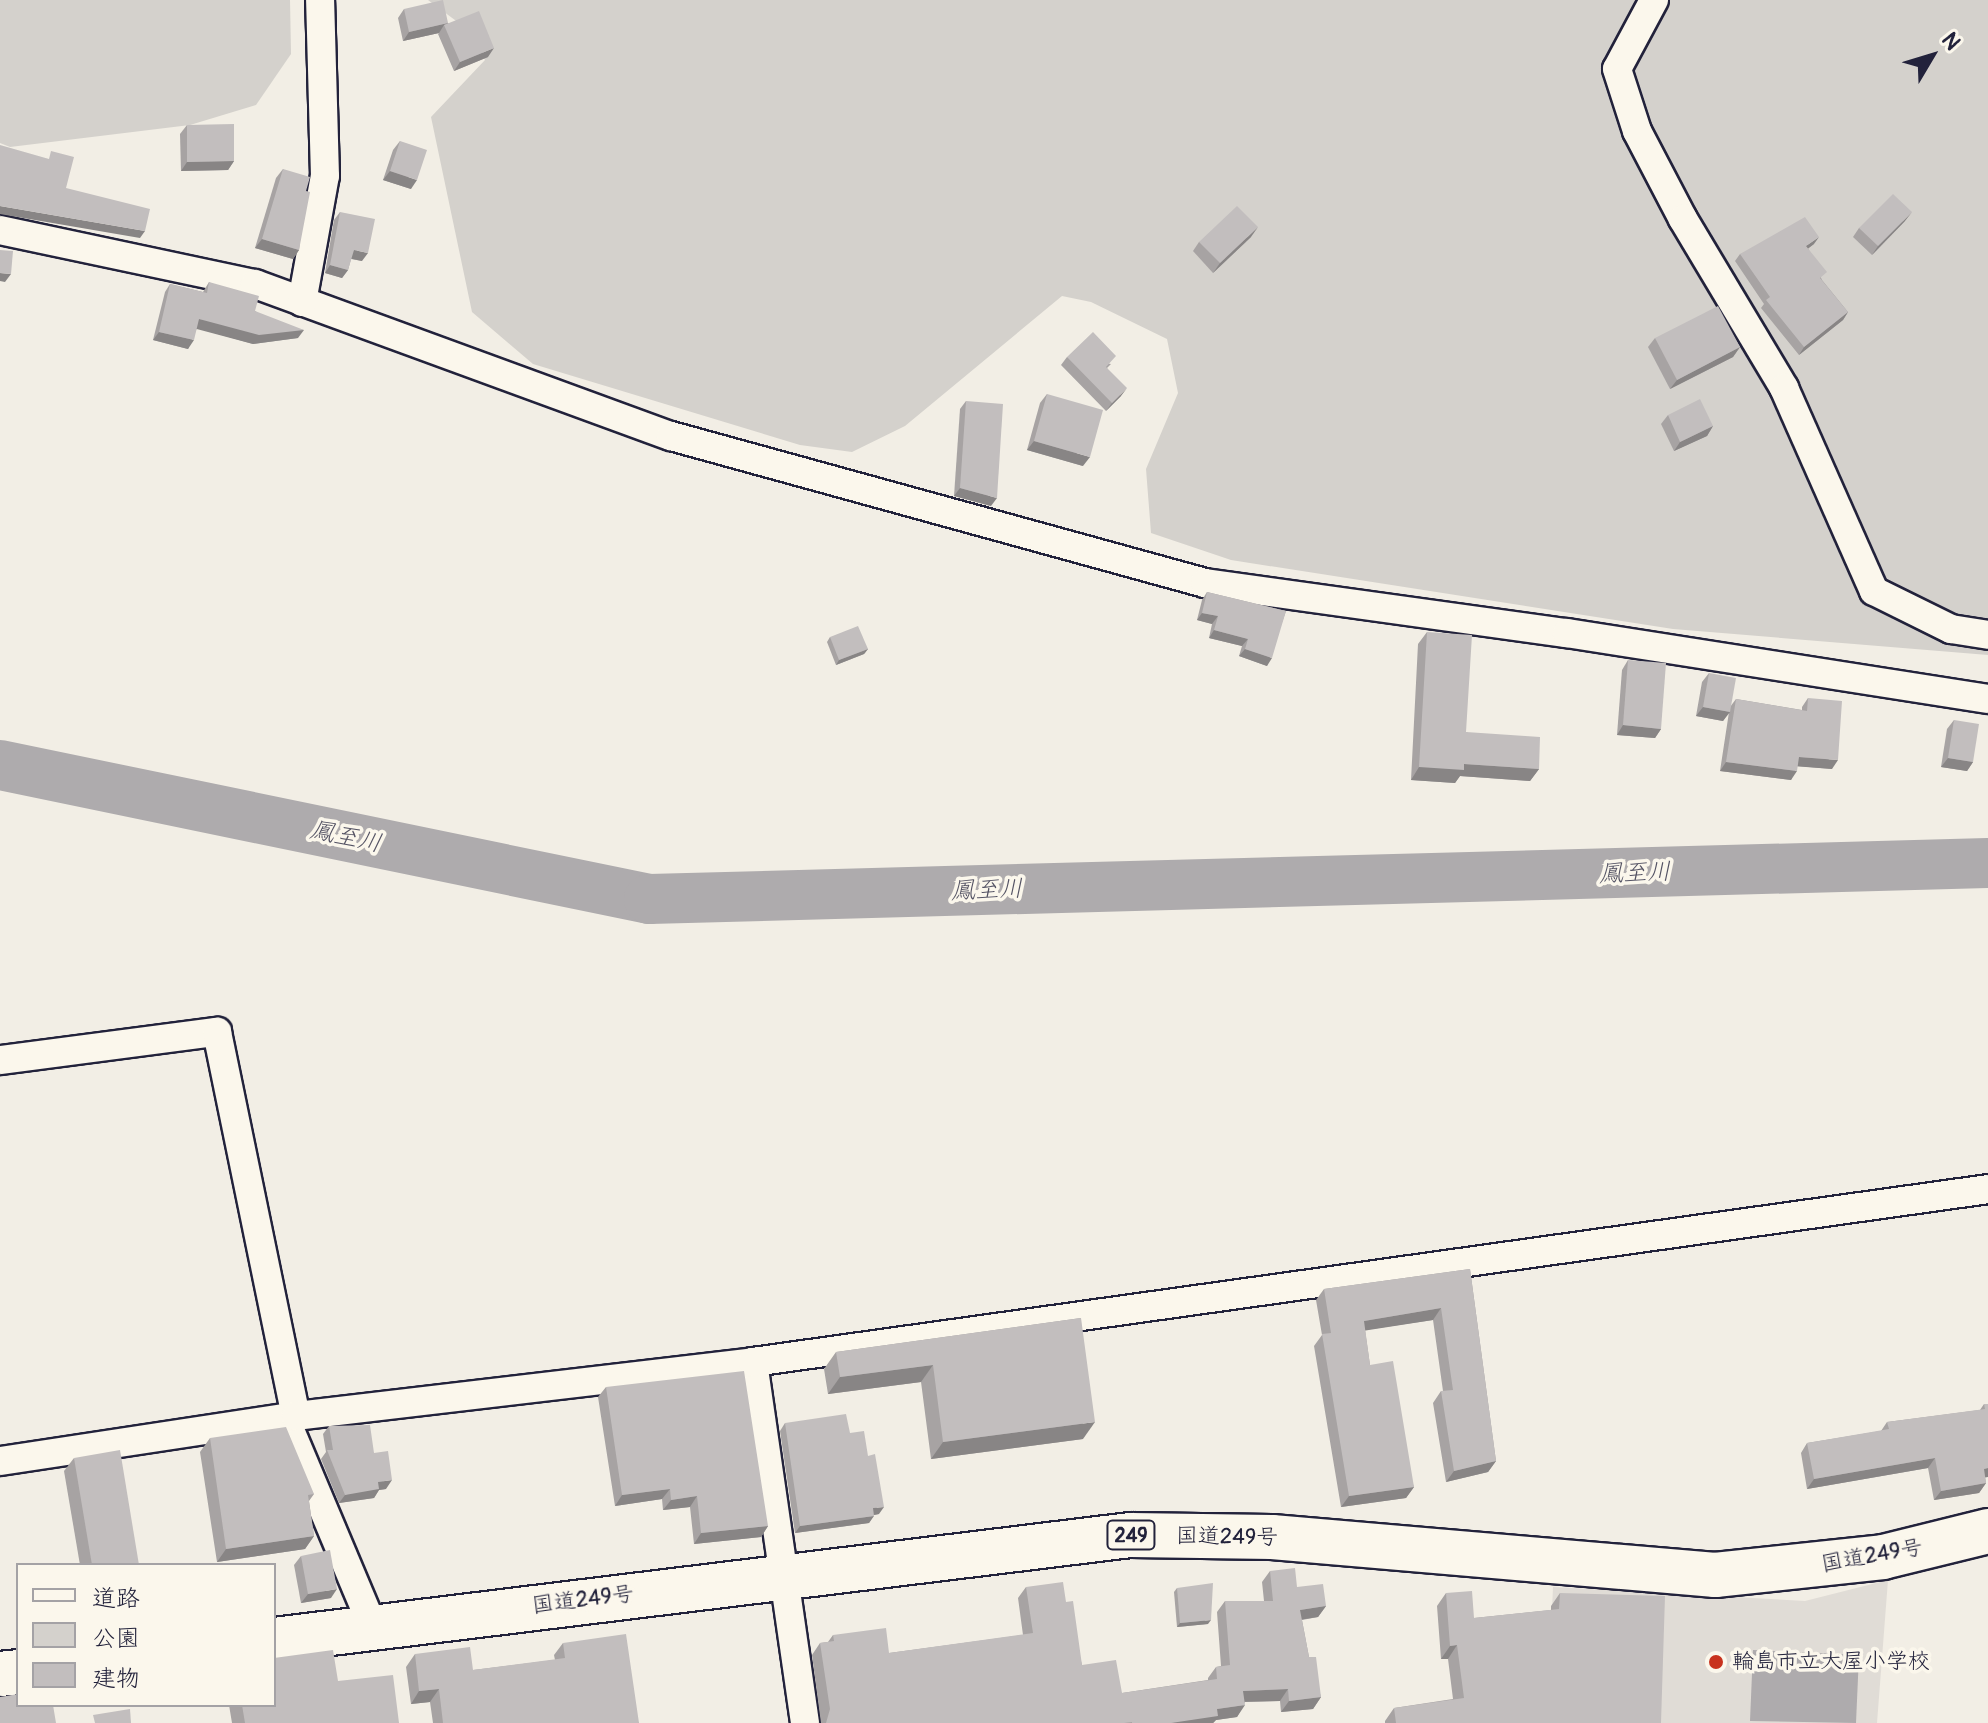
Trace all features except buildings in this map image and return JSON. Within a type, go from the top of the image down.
[{"type":"highway","name":"国道249号","points":[[276,1640],[783,1574],[1131,1535],[1272,1537],[1715,1575],[1883,1557],[1988,1531]]},
{"type":"street","points":[[302,302],[325,176],[320,0]]},
{"type":"street","points":[[1654,0],[1617,69],[1637,131],[1683,219],[1784,388],[1874,591],[1951,629],[1988,635]]},
{"type":"street","points":[[0,230],[209,272],[302,302],[671,436],[1205,583],[1567,633],[1988,699]]},
{"type":"street","points":[[0,1060],[217,1032],[291,1417],[373,1627]]},
{"type":"street","points":[[0,1461],[291,1417],[753,1362],[1988,1189]]},
{"type":"street","points":[[753,1362],[805,1723]]},
{"type":"shaded area","name":"輪島市立大屋小学校","points":[[1888,1580],[1877,1723],[1547,1723],[1553,1587],[1805,1601]]},
{"type":"shaded area","points":[[1753,1650],[1859,1655],[1856,1723],[1750,1721]]},
{"type":"green space","points":[[0,0],[290,0],[291,54],[256,105],[190,125],[10,147],[0,143]]},
{"type":"green space","points":[[428,0],[1988,0],[1988,655],[1673,629],[1231,560],[1151,533],[1146,469],[1178,393],[1167,339],[1091,302],[1062,296],[905,426],[852,452],[800,445],[533,364],[472,312],[431,117],[485,60],[471,32]]},
{"type":"waterway","name":"鳳至川","points":[[0,765],[649,899],[1988,863]]},
{"type":"place","name":"輪島市立大屋小学校","points":[[1716,1662]]}]
